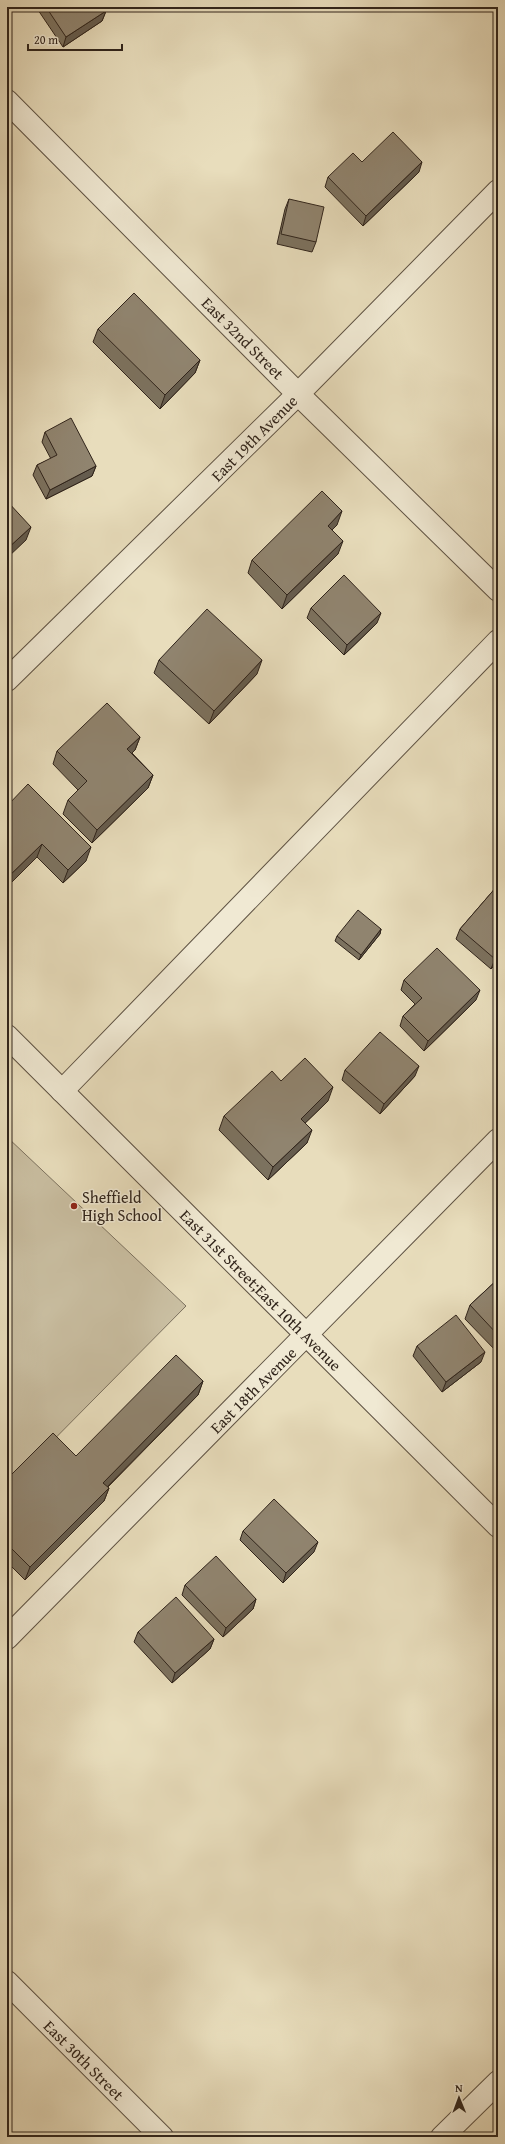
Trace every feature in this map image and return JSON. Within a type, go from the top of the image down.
[{"type":"street","name":"East 32nd Street","points":[[7,101],[298,394],[498,590]]},
{"type":"street","name":"East 19th Avenue","points":[[7,680],[298,394],[498,191]]},
{"type":"street","points":[[62,1091],[498,641]]},
{"type":"street","name":"East 31st Street;East 10th Avenue","points":[[7,1036],[498,1526]]},
{"type":"street","name":"East 18th Avenue","points":[[7,1638],[498,1140]]},
{"type":"street","name":"East 30th Street","points":[[7,1982],[162,2137]]},
{"type":"street","points":[[442,2137],[498,2082]]},
{"type":"shaded area","points":[[7,1137],[186,1306],[7,1487]]},
{"type":"building","points":[[46,7],[103,7],[106,11],[66,37]]},
{"type":"building","points":[[393,132],[422,162],[366,216],[328,177],[353,153],[362,162]]},
{"type":"building","points":[[289,199],[324,207],[316,242],[281,234]]},
{"type":"building","points":[[134,293],[200,360],[165,395],[98,329]]},
{"type":"building","points":[[71,418],[96,466],[50,490],[37,465],[57,455],[45,432]]},
{"type":"building","points":[[322,491],[342,511],[328,526],[343,541],[287,595],[252,560]]},
{"type":"building","points":[[7,501],[31,527],[7,549]]},
{"type":"building","points":[[344,575],[381,613],[347,645],[311,608]]},
{"type":"building","points":[[207,609],[262,660],[214,711],[159,660]]},
{"type":"building","points":[[107,703],[140,737],[127,749],[153,775],[97,830],[68,800],[87,781],[57,751]]},
{"type":"building","points":[[28,784],[91,847],[68,870],[42,844],[7,878],[7,806]]},
{"type":"building","points":[[498,885],[498,955],[495,959],[460,929]]},
{"type":"building","points":[[358,910],[381,929],[361,955],[337,936]]},
{"type":"building","points":[[437,948],[480,990],[428,1041],[403,1016],[422,998],[404,980]]},
{"type":"building","points":[[380,1032],[419,1066],[384,1104],[345,1070]]},
{"type":"building","points":[[305,1058],[333,1087],[301,1119],[312,1130],[273,1167],[224,1116],[272,1071],[281,1081]]},
{"type":"building","points":[[498,1279],[498,1335],[470,1305]]},
{"type":"building","points":[[456,1315],[485,1352],[446,1382],[417,1346]]},
{"type":"building","points":[[176,1355],[203,1381],[103,1483],[109,1488],[30,1567],[7,1544],[7,1479],[53,1433],[76,1456]]},
{"type":"building","points":[[274,1499],[318,1542],[286,1573],[243,1531]]},
{"type":"building","points":[[216,1556],[256,1599],[226,1628],[185,1585]]},
{"type":"building","points":[[176,1597],[214,1639],[175,1673],[138,1632]]},
{"type":"place","name":"Sheffield High School","points":[[74,1206]]}]
